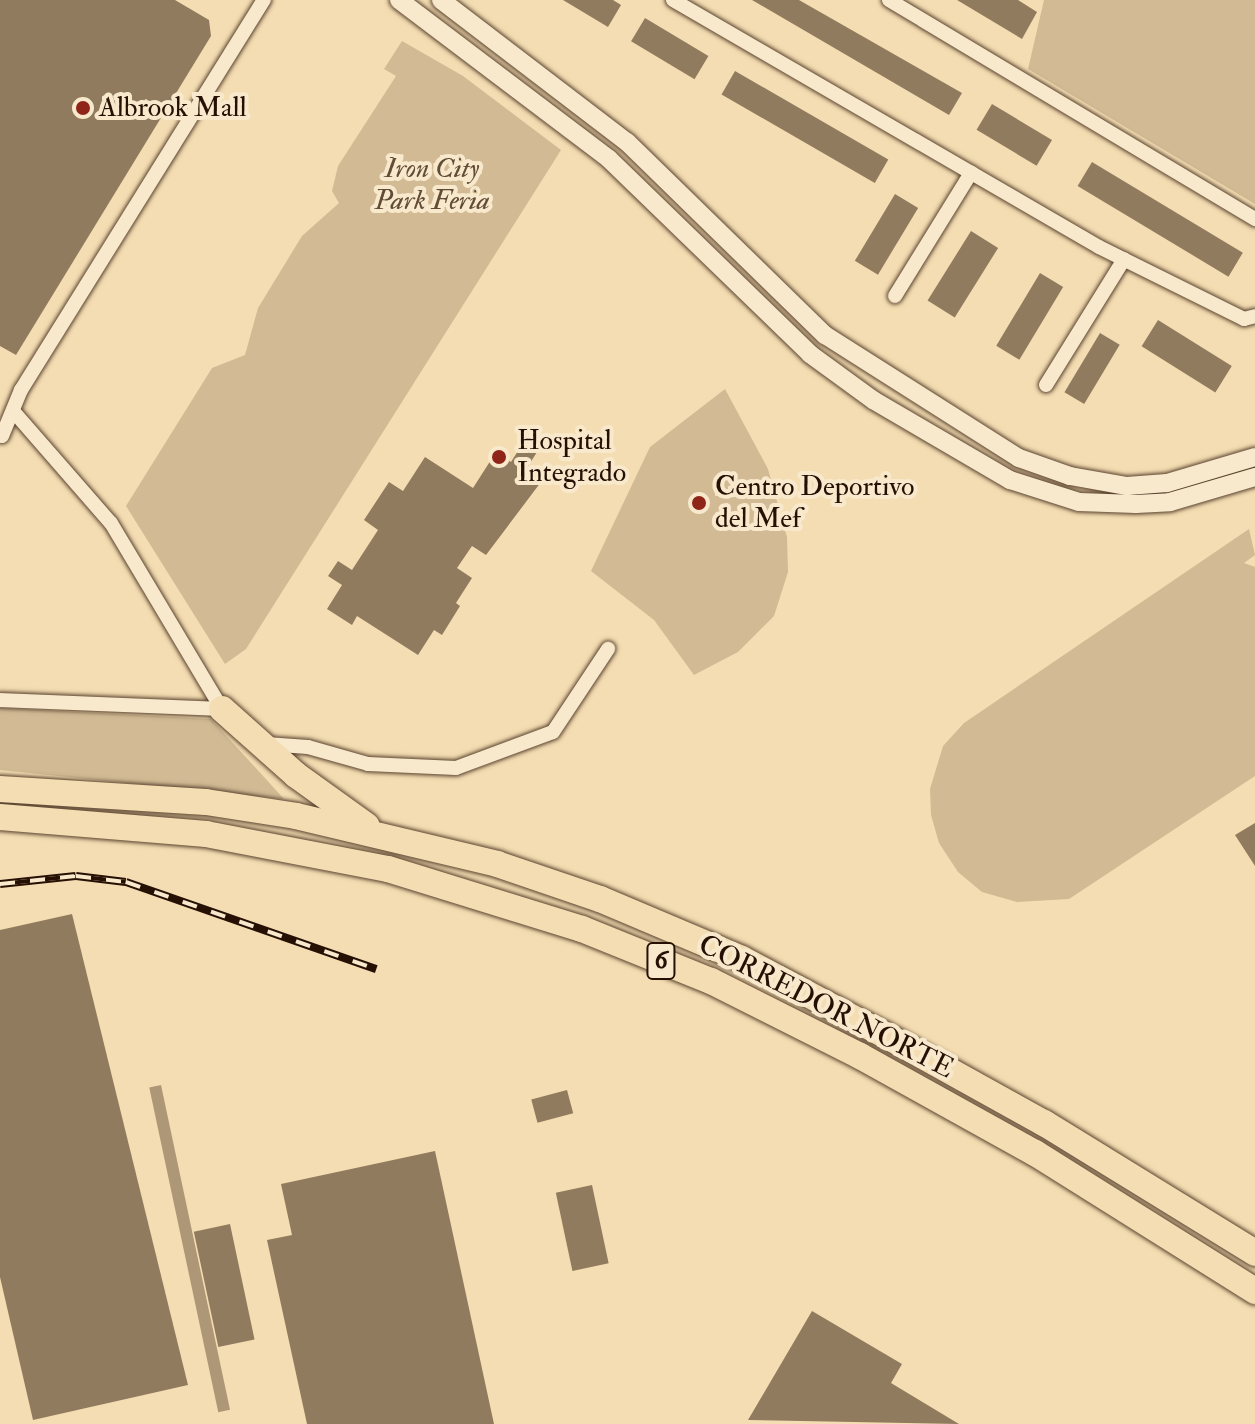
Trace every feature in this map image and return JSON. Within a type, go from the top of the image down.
[{"type":"highway","points":[[222,709],[258,744],[377,832]]},
{"type":"highway","name":"CORREDOR NORTE","points":[[0,789],[206,802],[377,832],[600,899],[742,959],[1044,1123],[1255,1253]]},
{"type":"highway","name":"CORREDOR NORTE","points":[[0,817],[206,834],[388,869],[582,929],[711,981],[860,1056],[1035,1153],[1255,1291]]},
{"type":"street","points":[[2,436],[21,390],[264,0]]},
{"type":"street","points":[[399,0],[609,159],[810,354],[873,400],[1010,480],[1079,502],[1136,504],[1170,502],[1255,477]]},
{"type":"street","points":[[441,0],[627,142],[825,335],[1019,458],[1070,476],[1127,486],[1167,483],[1255,457]]},
{"type":"street","points":[[673,0],[1124,259],[1244,319],[1255,316]]},
{"type":"street","points":[[889,0],[1255,219]]},
{"type":"street","points":[[895,296],[971,173]]},
{"type":"street","points":[[1046,385],[1124,259]]},
{"type":"street","points":[[14,412],[111,523],[222,709]]},
{"type":"street","points":[[258,744],[308,747],[368,764],[456,768],[553,732],[608,649]]},
{"type":"street","points":[[0,700],[222,709]]},
{"type":"green space","points":[[1044,0],[1255,0],[1255,204],[1028,69]]},
{"type":"green space","name":"Iron City Park Feria","points":[[402,41],[463,76],[561,150],[246,649],[225,664],[126,506],[212,368],[245,355],[258,308],[302,236],[339,203],[332,191],[338,166],[396,76],[384,69]]},
{"type":"green space","name":"Centro Deportivo del Mef","points":[[725,389],[768,469],[787,537],[788,572],[774,616],[738,652],[694,675],[654,620],[591,571],[650,447]]},
{"type":"green space","points":[[1249,529],[1255,555],[1244,563],[1255,567],[1255,776],[1069,899],[1017,902],[982,892],[958,872],[939,843],[931,815],[930,789],[943,746],[964,723]]},
{"type":"green space","points":[[0,708],[211,719],[284,799],[0,770]]},
{"type":"shaded area","points":[[161,1085],[230,1410],[218,1412],[149,1087]]},
{"type":"building","name":"Albrook Mall","points":[[0,0],[175,0],[209,20],[211,36],[16,355],[0,346]]},
{"type":"building","points":[[563,0],[613,0],[621,5],[608,27]]},
{"type":"building","points":[[752,0],[799,0],[962,93],[949,115]]},
{"type":"building","points":[[957,0],[1018,0],[1037,12],[1022,39]]},
{"type":"building","points":[[645,18],[708,56],[695,79],[631,41]]},
{"type":"building","points":[[735,71],[888,159],[875,183],[722,94]]},
{"type":"building","points":[[992,104],[1052,140],[1037,166],[977,130]]},
{"type":"building","points":[[1092,162],[1243,253],[1228,277],[1078,186]]},
{"type":"building","points":[[895,194],[918,208],[878,275],[855,261]]},
{"type":"building","points":[[971,231],[998,248],[955,317],[928,301]]},
{"type":"building","points":[[1040,273],[1063,287],[1019,360],[996,346]]},
{"type":"building","points":[[1158,320],[1232,366],[1215,392],[1142,346]]},
{"type":"building","points":[[1100,333],[1120,345],[1084,404],[1064,392]]},
{"type":"building","points":[[523,443],[537,452],[525,471],[541,482],[486,555],[472,546],[457,568],[472,578],[456,603],[460,606],[442,635],[434,630],[418,655],[357,616],[352,625],[327,609],[342,585],[328,576],[338,561],[352,570],[378,530],[364,520],[389,482],[403,491],[425,457],[473,488],[496,452],[511,462]]},
{"type":"building","points":[[1255,823],[1255,866],[1235,835]]},
{"type":"building","points":[[72,914],[188,1385],[33,1420],[0,1277],[0,930]]},
{"type":"building","points":[[567,1090],[573,1113],[537,1123],[531,1100]]},
{"type":"building","points":[[435,1151],[494,1424],[307,1424],[267,1240],[292,1235],[281,1184]]},
{"type":"building","points":[[592,1185],[609,1263],[572,1271],[556,1193]]},
{"type":"building","points":[[230,1224],[255,1339],[218,1347],[194,1232]]},
{"type":"building","points":[[812,1311],[902,1364],[891,1383],[959,1424],[748,1420]]},
{"type":"railway","points":[[0,884],[76,876],[126,882],[376,969]]},
{"type":"place","name":"Albrook Mall","points":[[83,108]]},
{"type":"place","name":"Hospital Integrado","points":[[499,457]]},
{"type":"place","name":"Centro Deportivo del Mef","points":[[699,503]]}]
